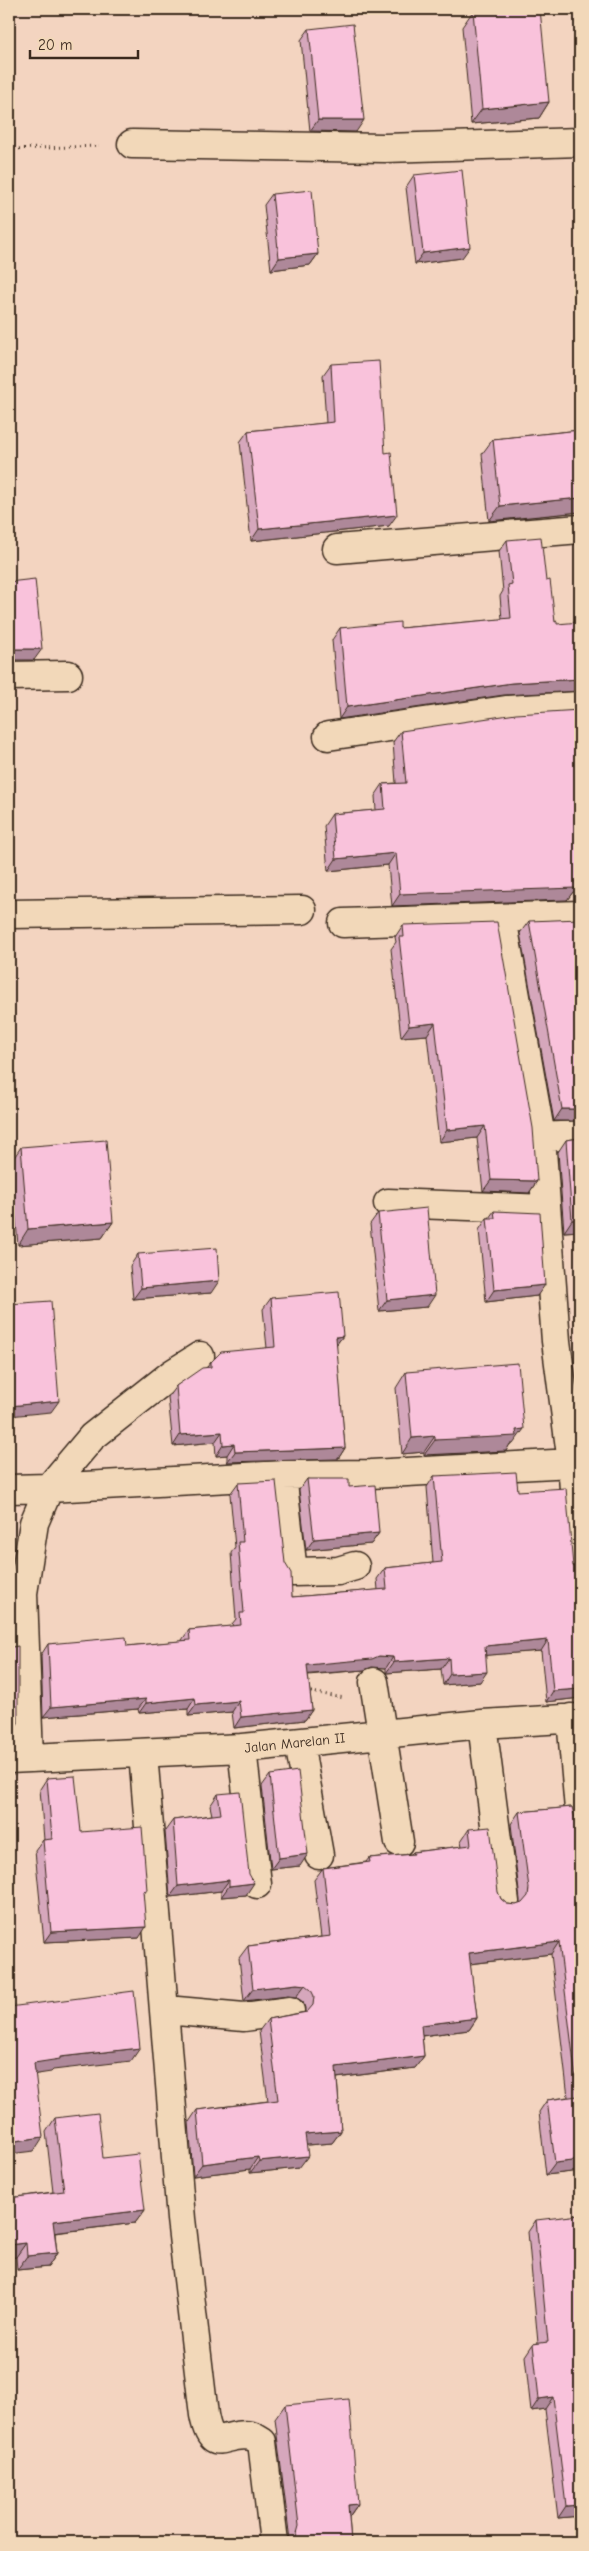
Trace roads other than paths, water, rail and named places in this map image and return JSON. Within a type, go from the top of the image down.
[{"type":"street","points":[[132,144],[385,148],[580,142]]},
{"type":"street","points":[[337,548],[580,529]]},
{"type":"street","points":[[9,676],[68,675]]},
{"type":"street","points":[[328,736],[506,710],[580,706]]},
{"type":"street","points":[[9,914],[302,910]]},
{"type":"street","points":[[343,923],[580,915]]},
{"type":"street","points":[[502,918],[541,1137],[546,1209],[568,1340],[572,1463],[580,1568]]},
{"type":"street","points":[[541,1137],[580,1135]]},
{"type":"street","points":[[388,1203],[546,1209]]},
{"type":"street","points":[[19,1758],[23,1593],[34,1524],[48,1488],[92,1438],[166,1378],[200,1356]]},
{"type":"street","points":[[9,1489],[282,1474],[371,1474],[572,1463]]},
{"type":"street","points":[[282,1474],[293,1572],[338,1571],[355,1566]]},
{"type":"street","points":[[374,1682],[399,1842]]},
{"type":"street","points":[[575,1718],[580,1821]]},
{"type":"street","name":"Jalan Marelan II","points":[[19,1758],[242,1748],[482,1724],[575,1718]]},
{"type":"street","points":[[482,1724],[505,1902]]},
{"type":"street","points":[[299,1743],[319,1855]]},
{"type":"street","points":[[242,1748],[257,1884]]},
{"type":"street","points":[[143,1753],[166,2010],[181,2218],[207,2431],[211,2436],[218,2439],[251,2436],[262,2442],[274,2542]]},
{"type":"street","points":[[166,2010],[244,2017],[290,2011]]}]
